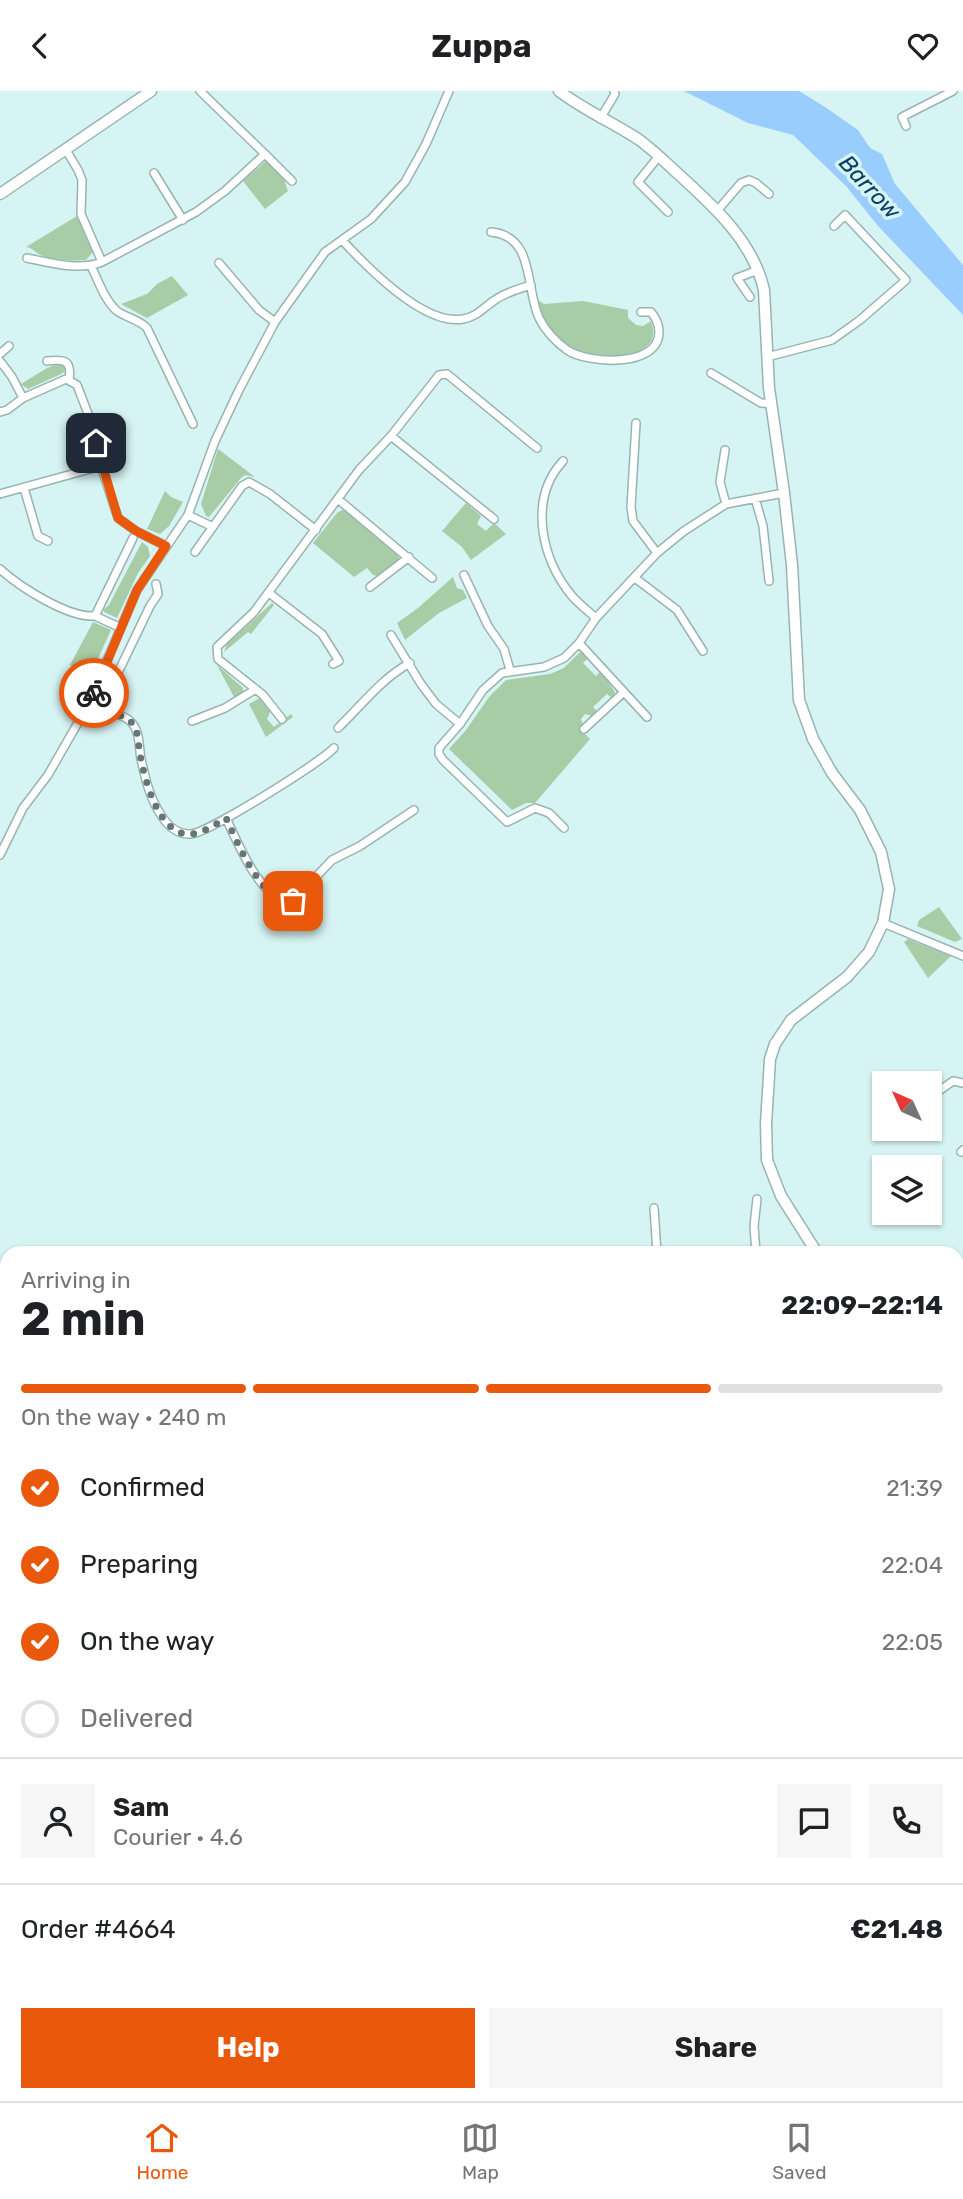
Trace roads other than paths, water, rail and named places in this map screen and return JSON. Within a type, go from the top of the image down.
[{"type":"street","points":[[0,194],[151,91]]},
{"type":"street","points":[[200,91],[292,181]]},
{"type":"street","points":[[0,855],[23,808],[48,775],[87,707],[137,590],[188,515],[213,447],[275,322],[325,252],[371,219],[405,182],[449,91]]},
{"type":"street","points":[[559,91],[600,119],[637,138],[717,211],[747,250],[758,270],[764,290],[771,404],[792,565],[799,700],[813,739],[832,773],[860,810],[881,852],[889,889],[883,923],[877,938],[859,965],[782,1031],[770,1059],[765,1123],[767,1160],[781,1196],[813,1246]]},
{"type":"street","points":[[600,119],[615,94],[614,91]]},
{"type":"street","points":[[906,126],[902,117],[951,91]]},
{"type":"street","points":[[66,150],[79,170],[82,180],[81,214],[102,261]]},
{"type":"street","points":[[27,258],[58,264],[91,266],[183,220],[225,191],[265,153]]},
{"type":"street","points":[[659,156],[638,182],[668,212]]},
{"type":"street","points":[[154,173],[183,220]]},
{"type":"street","points":[[717,211],[741,183],[748,180],[769,194]]},
{"type":"street","points":[[767,357],[832,340],[906,280],[845,215],[834,226]]},
{"type":"street","points":[[491,232],[506,234],[517,245],[525,258],[536,309],[546,329],[568,350],[591,359],[620,360],[652,349],[658,339],[658,324],[651,312],[641,312]]},
{"type":"street","points":[[342,240],[402,295],[450,320],[477,314],[498,298],[531,285]]},
{"type":"street","points":[[219,263],[259,310],[275,322]]},
{"type":"street","points":[[91,266],[110,303],[147,328],[193,424]]},
{"type":"street","points":[[750,297],[737,278],[758,270]]},
{"type":"street","points":[[0,354],[9,346]]},
{"type":"street","points":[[47,361],[60,360],[68,365],[71,369],[69,380]]},
{"type":"street","points":[[0,361],[23,398]]},
{"type":"street","points":[[711,373],[761,403],[771,404]]},
{"type":"street","points":[[282,719],[256,689],[223,664],[216,653],[219,643],[254,612],[359,470],[391,436],[439,375],[447,374],[537,449]]},
{"type":"street","points":[[0,412],[23,398],[66,379],[77,385],[90,419],[118,518],[136,531],[166,546]]},
{"type":"street","points":[[636,423],[631,507],[633,521],[657,553]]},
{"type":"street","points":[[391,436],[494,519]]},
{"type":"street","points":[[725,450],[720,482],[726,504]]},
{"type":"street","points":[[563,461],[551,474],[544,495],[542,527],[558,576],[573,596],[596,618]]},
{"type":"street","points":[[0,494],[102,467]]},
{"type":"street","points":[[195,552],[242,486],[249,482],[270,494],[316,530]]},
{"type":"street","points":[[24,488],[38,536],[48,541]]},
{"type":"street","points":[[564,828],[549,813],[535,808],[507,822],[443,761],[439,748],[460,724],[483,690],[502,673],[544,667],[564,658],[579,643],[596,618],[657,553],[684,531],[726,504],[784,493]]},
{"type":"street","points":[[755,498],[763,526],[768,581]]},
{"type":"street","points":[[339,500],[432,577]]},
{"type":"street","points":[[188,515],[213,527]]},
{"type":"street","points":[[95,616],[133,538]]},
{"type":"street","points":[[370,587],[409,557]]},
{"type":"street","points":[[0,569],[46,600],[83,617],[95,616],[121,628]]},
{"type":"street","points":[[464,575],[488,626],[504,649],[510,670]]},
{"type":"street","points":[[635,578],[677,610],[704,651]]},
{"type":"street","points":[[112,714],[111,690],[145,615],[158,594],[156,584]]},
{"type":"street","points":[[269,593],[322,634],[339,661],[333,664]]},
{"type":"street","points":[[391,635],[436,704],[460,724]]},
{"type":"street","points":[[579,643],[647,717]]},
{"type":"street","points":[[338,728],[378,688],[410,663]]},
{"type":"street","points":[[192,722],[225,708],[256,689]]},
{"type":"street","points":[[584,729],[624,692]]},
{"type":"street","points":[[87,707],[126,718],[134,726],[152,796],[169,825],[177,832],[194,834],[226,818],[317,762],[334,748]]},
{"type":"street","points":[[226,818],[259,881],[270,893],[288,902],[293,901],[332,860],[360,846],[414,810]]},
{"type":"street","points":[[883,923],[963,956]]},
{"type":"street","points":[[942,1089],[953,1081],[963,1083]]},
{"type":"street","points":[[755,1246],[754,1226],[757,1199]]},
{"type":"street","points":[[654,1207],[657,1246]]},
{"type":"water","name":"Barrow","points":[[684,91],[799,91],[858,130],[870,148],[882,154],[895,184],[963,265],[963,315],[878,226],[846,186],[793,135],[748,123]]}]
